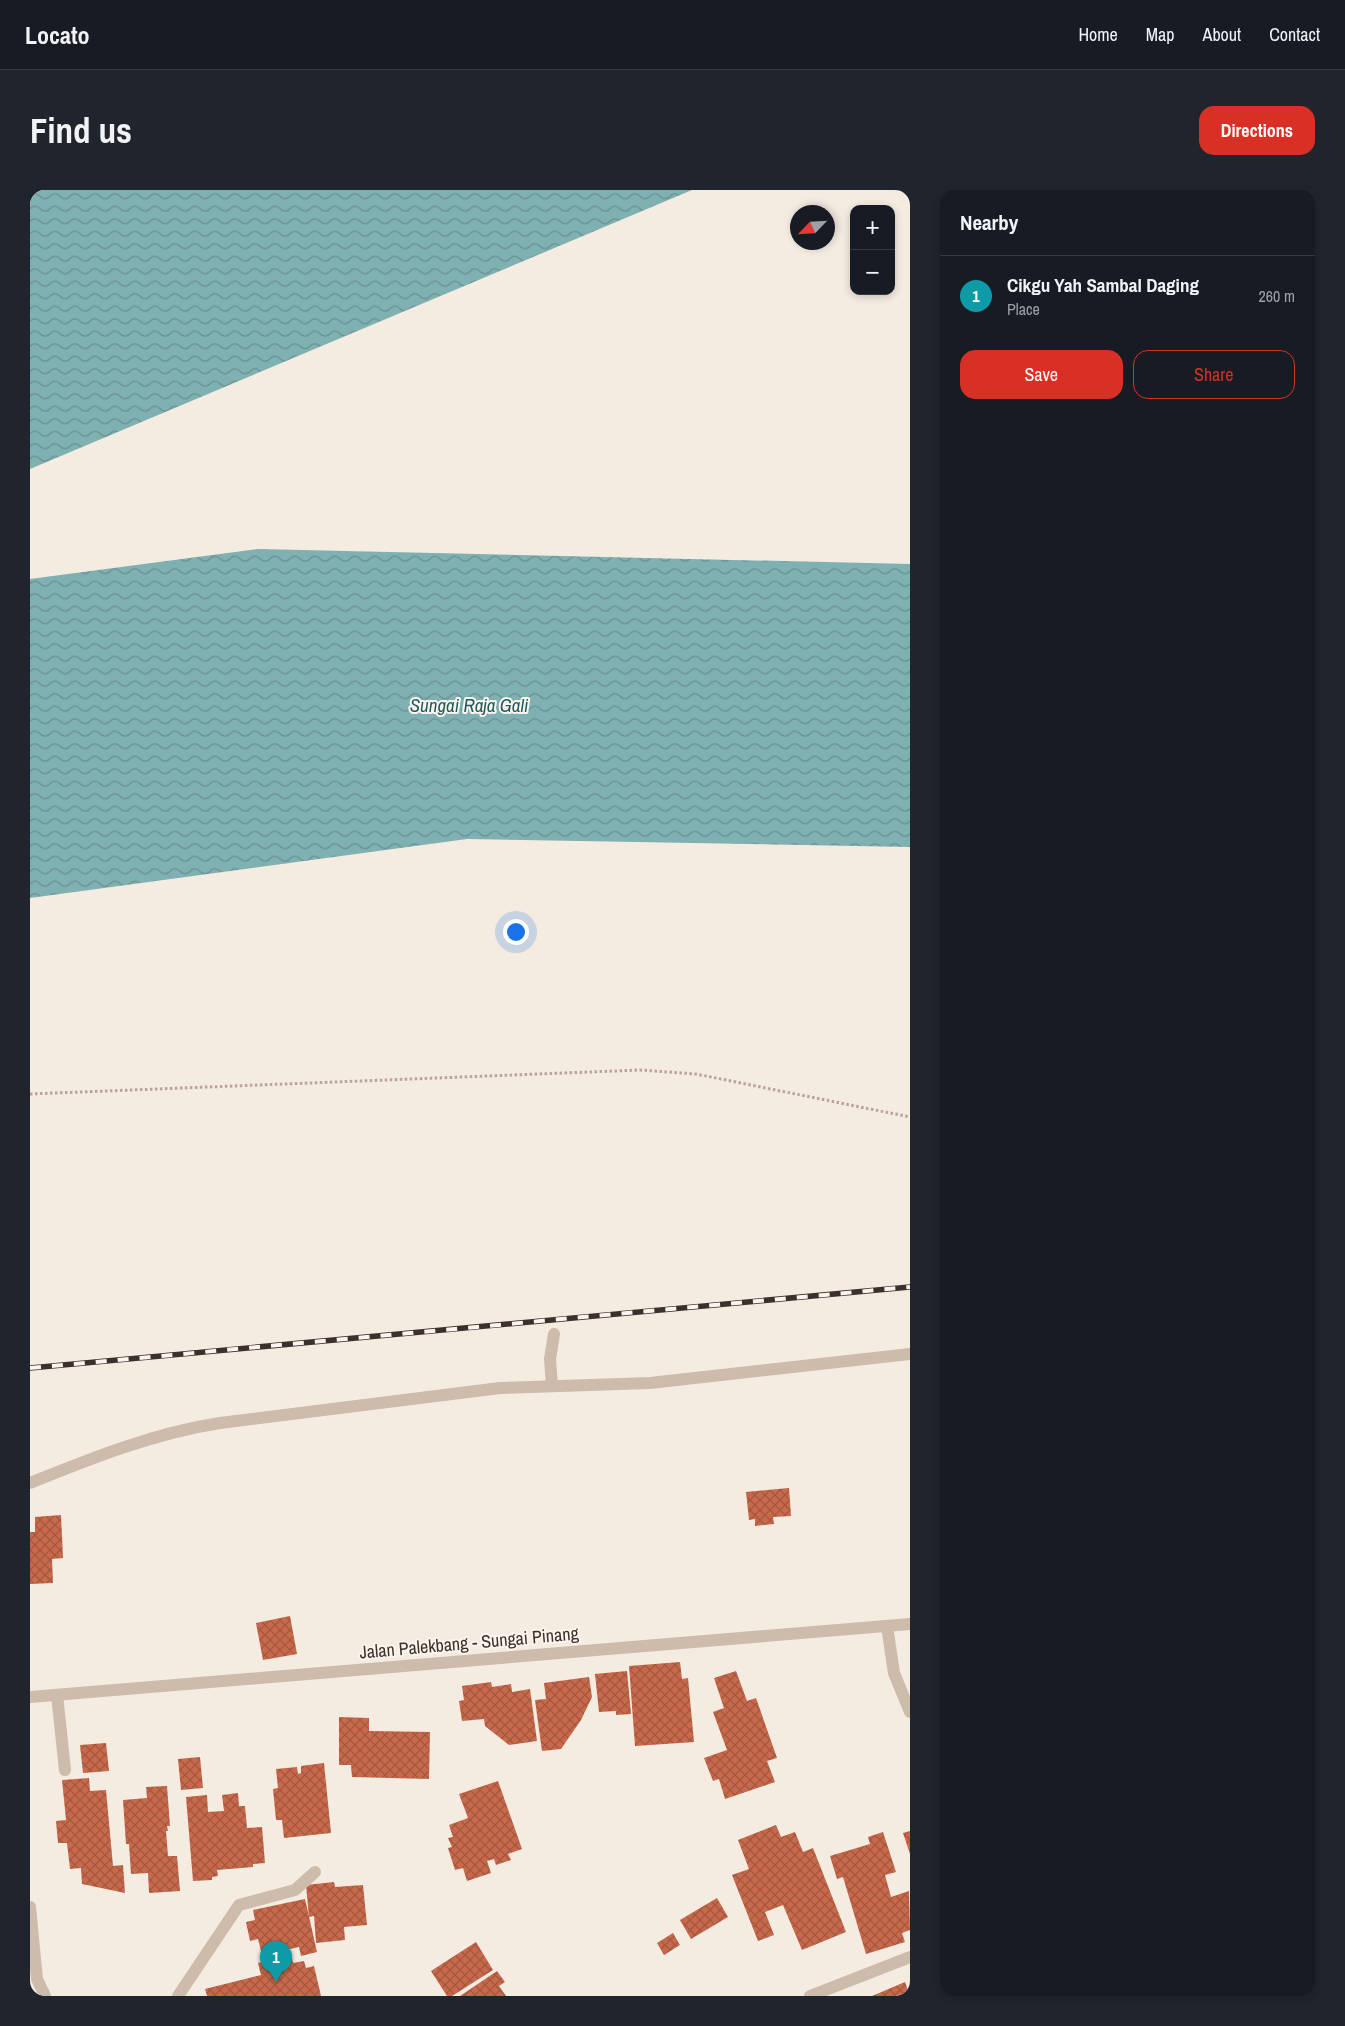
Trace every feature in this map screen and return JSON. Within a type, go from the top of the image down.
[{"type":"street","points":[[552,1386],[550,1359],[554,1334]]},
{"type":"street","points":[[30,1483],[109,1452],[197,1426],[500,1388],[650,1383],[910,1354]]},
{"type":"street","name":"Jalan Palekbang - Sungai Pinang","points":[[30,1697],[910,1624]]},
{"type":"street","points":[[887,1626],[894,1673],[910,1712]]},
{"type":"street","points":[[57,1695],[65,1770]]},
{"type":"street","points":[[178,1996],[239,1906],[295,1890],[314,1872]]},
{"type":"street","points":[[30,1907],[37,1979],[45,1996]]},
{"type":"street","points":[[810,1996],[910,1957]]},
{"type":"path","points":[[30,1094],[640,1070],[696,1074],[910,1117]]},
{"type":"water","points":[[30,190],[692,190],[30,469]]},
{"type":"water","name":"Sungai Raja Gali","points":[[258,549],[910,564],[910,847],[467,839],[30,898],[30,579]]},
{"type":"building","points":[[789,1488],[791,1516],[773,1517],[774,1524],[755,1526],[755,1519],[749,1520],[746,1492]]},
{"type":"building","points":[[61,1515],[63,1558],[52,1559],[53,1583],[30,1584],[30,1532],[35,1532],[35,1517]]},
{"type":"building","points":[[290,1616],[297,1654],[263,1660],[256,1623]]},
{"type":"building","points":[[680,1662],[682,1679],[688,1678],[694,1742],[635,1746],[629,1666]]},
{"type":"building","points":[[627,1671],[631,1714],[616,1715],[616,1711],[599,1712],[595,1674]]},
{"type":"building","points":[[736,1671],[747,1701],[756,1698],[777,1758],[767,1761],[775,1782],[725,1799],[719,1779],[713,1781],[704,1758],[727,1750],[713,1712],[724,1708],[714,1678]]},
{"type":"building","points":[[589,1677],[592,1697],[581,1720],[561,1749],[542,1751],[535,1700],[546,1699],[544,1683]]},
{"type":"building","points":[[491,1682],[492,1687],[511,1684],[512,1692],[530,1689],[537,1741],[509,1745],[485,1726],[484,1719],[462,1721],[459,1701],[464,1700],[462,1686]]},
{"type":"building","points":[[339,1717],[369,1718],[369,1731],[430,1732],[429,1779],[352,1777],[351,1765],[339,1765]]},
{"type":"building","points":[[106,1743],[109,1771],[83,1773],[80,1745]]},
{"type":"building","points":[[200,1757],[203,1788],[181,1790],[178,1759]]},
{"type":"building","points":[[324,1763],[331,1833],[284,1838],[282,1820],[276,1820],[273,1789],[278,1788],[276,1769],[297,1767],[298,1774],[301,1773],[301,1766]]},
{"type":"building","points":[[89,1778],[90,1791],[106,1790],[113,1866],[123,1865],[125,1893],[82,1884],[81,1868],[70,1869],[67,1843],[58,1843],[56,1821],[66,1820],[62,1780]]},
{"type":"building","points":[[498,1781],[522,1849],[508,1854],[511,1860],[496,1865],[494,1859],[487,1861],[491,1873],[467,1881],[463,1868],[455,1870],[448,1848],[452,1847],[448,1838],[453,1837],[449,1825],[468,1818],[459,1794]]},
{"type":"building","points":[[167,1786],[170,1826],[167,1826],[168,1831],[166,1831],[168,1856],[177,1856],[180,1891],[149,1893],[148,1873],[131,1874],[129,1844],[126,1844],[123,1800],[147,1798],[146,1787]]},
{"type":"building","points":[[238,1793],[239,1806],[245,1806],[247,1828],[262,1827],[265,1863],[253,1864],[253,1867],[217,1870],[218,1876],[212,1877],[212,1880],[193,1881],[186,1797],[207,1795],[208,1812],[224,1811],[222,1795]]},
{"type":"building","points":[[776,1825],[781,1837],[795,1832],[803,1852],[813,1848],[846,1932],[802,1950],[783,1905],[765,1912],[774,1935],[758,1941],[732,1875],[749,1869],[738,1840]]},
{"type":"building","points":[[910,1831],[910,1854],[903,1833]]},
{"type":"building","points":[[883,1832],[896,1872],[885,1875],[891,1897],[909,1891],[910,1930],[902,1933],[905,1942],[866,1954],[843,1877],[837,1879],[830,1856],[870,1844],[868,1837]]},
{"type":"building","points":[[334,1882],[335,1887],[363,1885],[367,1925],[344,1927],[345,1940],[316,1943],[314,1916],[309,1917],[306,1885]]},
{"type":"building","points":[[717,1898],[728,1917],[691,1939],[680,1920]]},
{"type":"building","points":[[305,1899],[317,1952],[301,1956],[299,1947],[262,1955],[258,1939],[250,1941],[246,1922],[255,1920],[253,1910]]},
{"type":"building","points":[[673,1933],[680,1945],[664,1955],[657,1943]]},
{"type":"building","points":[[476,1942],[493,1970],[452,1996],[447,1996],[431,1971]]},
{"type":"building","points":[[291,1955],[293,1963],[304,1961],[306,1968],[314,1966],[321,1996],[207,1996],[205,1989],[261,1975],[258,1963]]},
{"type":"building","points":[[497,1971],[505,1982],[499,1986],[506,1996],[460,1996]]},
{"type":"building","points":[[905,1982],[910,1996],[872,1996]]},
{"type":"railway","points":[[30,1368],[910,1287]]},
{"type":"place","name":"Cikgu Yah Sambal Daging","points":[[276,1982]]}]
